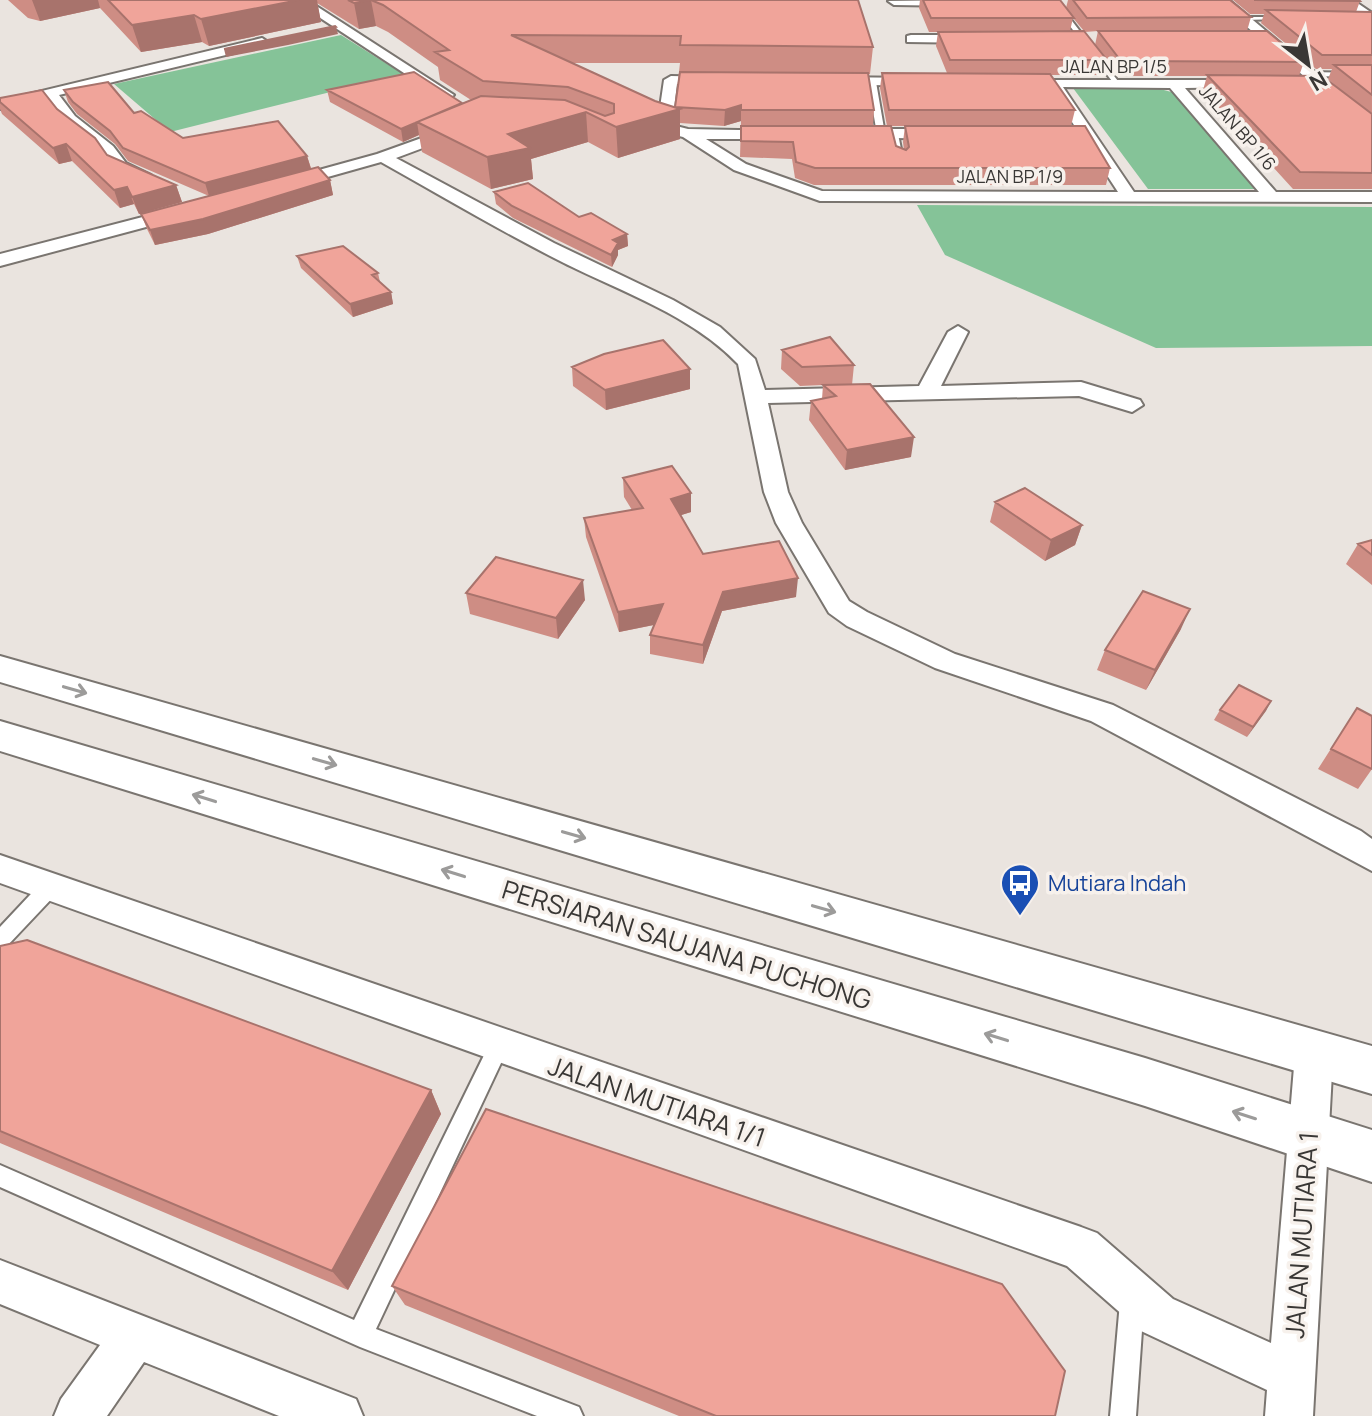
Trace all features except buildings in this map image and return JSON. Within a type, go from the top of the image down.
[{"type":"street","points":[[268,189],[383,157],[444,136],[475,113],[331,28],[299,0]]},
{"type":"street","points":[[1208,1],[1223,0],[1372,128]]},
{"type":"street","points":[[1049,1],[1070,2]]},
{"type":"street","points":[[900,16],[981,2]]},
{"type":"street","points":[[1353,9],[1372,8]]},
{"type":"street","points":[[1353,9],[1372,20]]},
{"type":"street","points":[[900,16],[990,39]]},
{"type":"street","points":[[900,16],[914,53]]},
{"type":"street","points":[[0,105],[282,38]]},
{"type":"street","points":[[1251,38],[1267,38]]},
{"type":"street","points":[[1070,39],[1101,39]]},
{"type":"street","points":[[818,81],[872,82],[924,77]]},
{"type":"street","points":[[1289,84],[1312,79]]},
{"type":"street","name":"JALAN BP 1/9","points":[[731,81],[671,80],[664,128],[688,134],[740,167],[820,196],[1372,197]]},
{"type":"street","name":"JALAN BP 1/5","points":[[994,83],[1261,84]]},
{"type":"street","points":[[1053,83],[1129,196]]},
{"type":"street","name":"JALAN BP 1/6","points":[[1174,84],[1272,197]]},
{"type":"street","points":[[50,93],[70,119],[108,149],[120,166],[156,183]]},
{"type":"street","points":[[688,134],[792,134]]},
{"type":"street","points":[[837,134],[954,134]]},
{"type":"street","points":[[1060,134],[1090,134]]},
{"type":"street","points":[[383,157],[567,257],[710,328],[735,347],[748,363],[776,492],[789,523],[839,607],[857,619],[945,661],[1102,713],[1349,841],[1372,857]]},
{"type":"street","points":[[0,260],[196,199]]},
{"type":"street","points":[[927,392],[958,332]]},
{"type":"street","points":[[757,397],[1081,389],[1132,405]]},
{"type":"street","points":[[0,669],[1372,1070]]},
{"type":"street","name":"PERSIARAN SAUJANA PUCHONG","points":[[0,736],[1145,1082],[1372,1156]]},
{"type":"street","name":"JALAN MUTIARA 1/1","points":[[0,869],[1081,1249],[1157,1315],[1290,1396]]},
{"type":"street","name":"JALAN MUTIARA 1","points":[[1290,1396],[1314,1055]]},
{"type":"street","points":[[0,1282],[339,1416]]},
{"type":"street","points":[[78,1416],[134,1337]]},
{"type":"lane","points":[[1049,1],[1086,39],[1118,83]]},
{"type":"lane","points":[[1244,18],[1287,19]]},
{"type":"lane","points":[[1312,79],[1372,75]]},
{"type":"lane","points":[[872,82],[887,134],[901,162]]},
{"type":"lane","points":[[0,940],[51,886]]},
{"type":"lane","points":[[360,1335],[499,1046]]},
{"type":"lane","points":[[0,1176],[360,1335],[570,1416]]},
{"type":"lane","points":[[1123,1416],[1133,1294]]},
{"type":"green space","points":[[341,35],[403,74],[170,132],[114,84]]},
{"type":"green space","points":[[1073,88],[1160,89],[1179,94],[1259,189],[1148,189]]},
{"type":"green space","points":[[917,205],[1372,207],[1372,346],[1156,348],[945,255]]},
{"type":"place","name":"Mutiara Indah","points":[[1020,917]]}]
